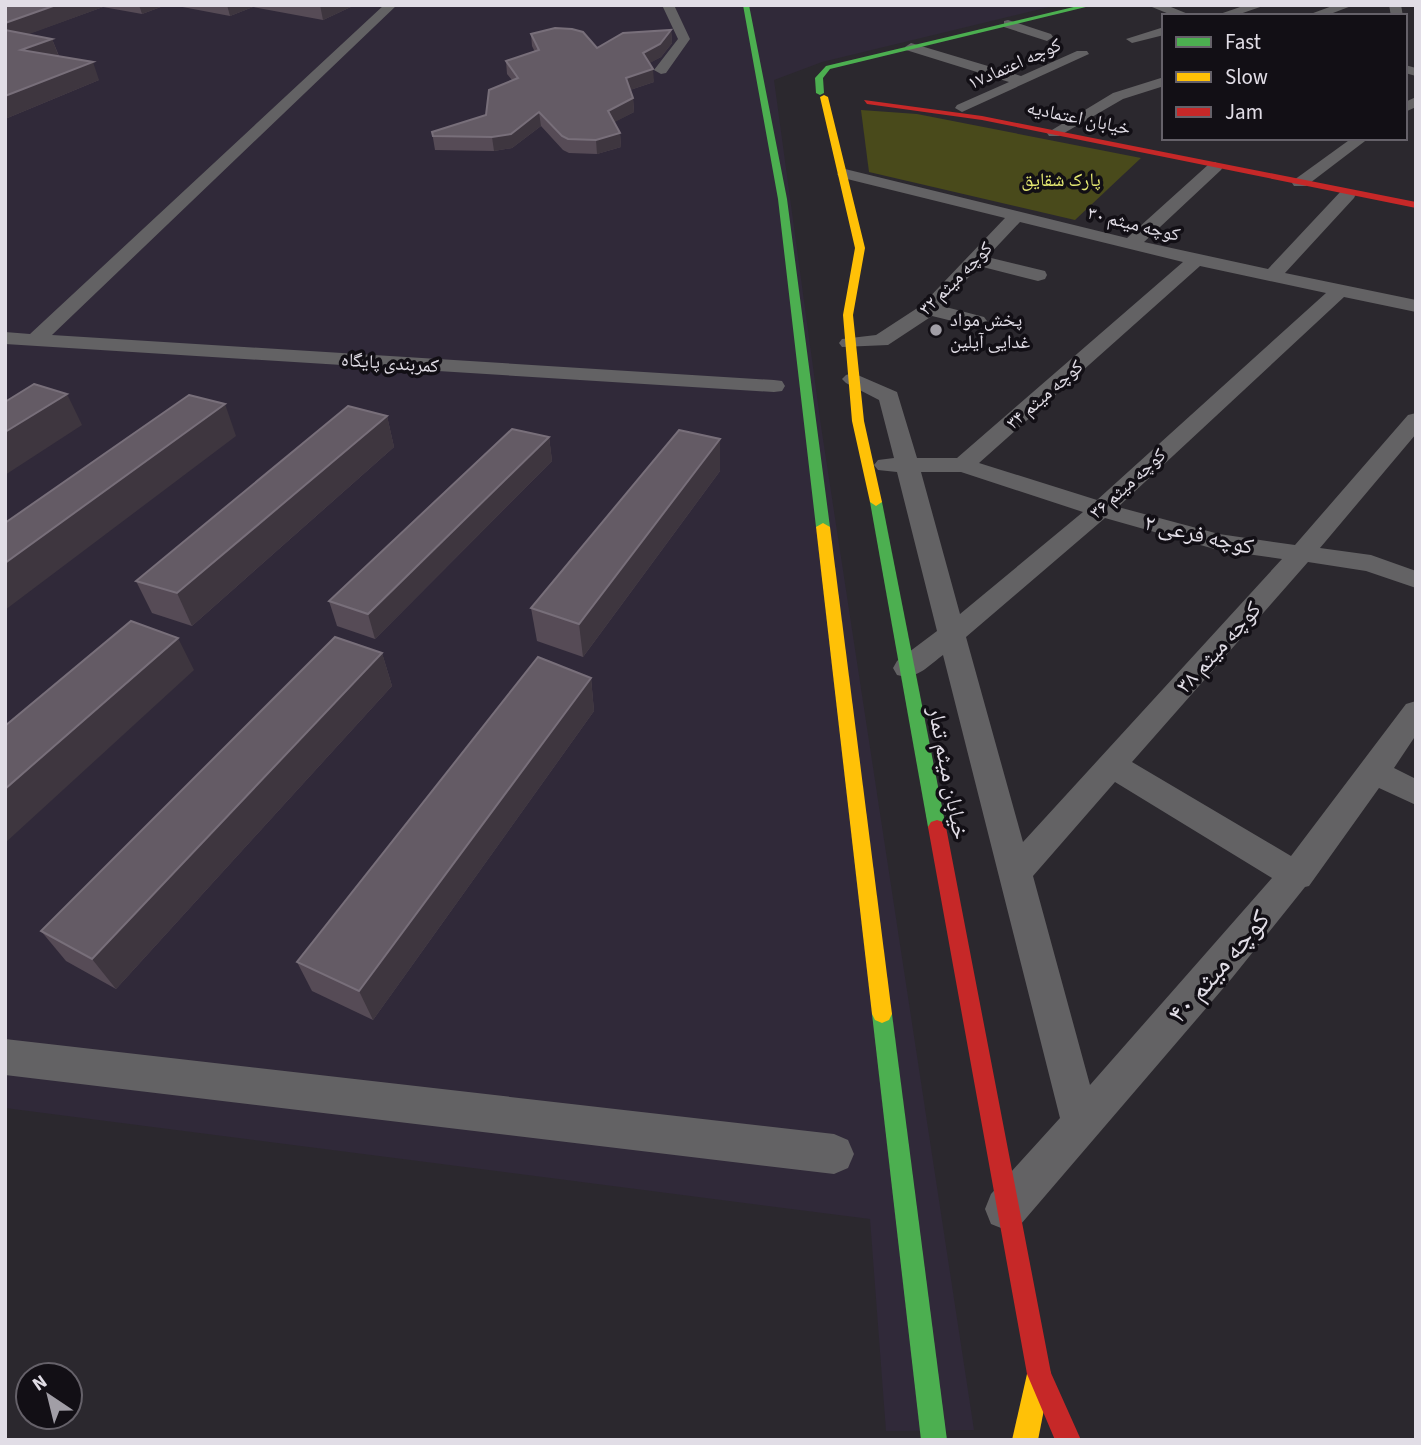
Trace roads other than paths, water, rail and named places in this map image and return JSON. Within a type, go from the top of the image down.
[{"type":"street","points":[[35,340],[391,5]]},
{"type":"street","points":[[661,69],[684,39],[668,5]]},
{"type":"street","points":[[746,5],[772,105],[934,1440]]},
{"type":"street","points":[[837,104],[818,80],[821,72],[828,67],[1091,5]]},
{"type":"street","points":[[1153,5],[1181,14]]},
{"type":"street","points":[[1227,14],[1260,5]]},
{"type":"street","points":[[1318,14],[1348,5]]},
{"type":"street","points":[[1007,24],[1048,37]]},
{"type":"street","points":[[1132,40],[1162,32]]},
{"type":"street","points":[[837,104],[881,96],[881,92],[867,83],[870,62],[904,48],[1022,81]]},
{"type":"street","name":"کوچه اعتماد۱۷","points":[[962,108],[1082,54]]},
{"type":"street","points":[[1054,133],[1118,96],[1162,82]]},
{"type":"street","points":[[836,83],[821,89],[837,104]]},
{"type":"street","name":"خیابان اعتمادیه","points":[[867,83],[962,108],[982,118]]},
{"type":"street","name":"خیابان اعتمادیه","points":[[837,104],[982,118],[1348,194],[1416,205]]},
{"type":"street","name":"خیابان میثم تمار","points":[[837,104],[845,174],[860,248],[848,315],[858,421],[869,466],[1039,1374],[1068,1440]]},
{"type":"street","points":[[1300,183],[1359,140]]},
{"type":"street","points":[[1130,244],[1215,167]]},
{"type":"street","name":"کوچه میثم ۳۰","points":[[845,174],[1196,260],[1416,306]]},
{"type":"street","points":[[1272,276],[1348,194]]},
{"type":"street","name":"کوچه میثم ۳۲","points":[[849,343],[881,341],[929,309],[1017,215]]},
{"type":"street","points":[[976,260],[1038,275]]},
{"type":"street","name":"کوچه میثم ۳۴","points":[[963,465],[1196,260]]},
{"type":"street","name":"کوچه میثم ۳۶","points":[[907,668],[953,634],[1099,509],[1340,290]]},
{"type":"street","points":[[929,309],[977,321]]},
{"type":"street","name":"کمربندی پایگاه","points":[[5,338],[774,386]]},
{"type":"street","points":[[853,379],[889,397],[1081,1123]]},
{"type":"street","name":"کوچه میثم ۳۸","points":[[1016,872],[1300,554],[1416,419]]},
{"type":"street","points":[[869,466],[963,465]]},
{"type":"street","name":"کوچه فرعی ۲","points":[[963,465],[1099,509],[1218,542],[1371,563],[1416,580]]},
{"type":"street","name":"کوچه میثم ۴۰","points":[[1006,1209],[1297,876],[1416,712]]},
{"type":"street","points":[[1112,765],[1297,876]]},
{"type":"street","points":[[1375,772],[1416,793]]},
{"type":"street","points":[[5,1056],[834,1154]]},
{"type":"street","points":[[1025,1440],[1039,1374]]},
{"type":"place","name":"پخش مواد غدایی آیلین","points":[[936,330]]},
{"type":"park label","name":"پارک شقایق","points":[[1061,179]]}]
